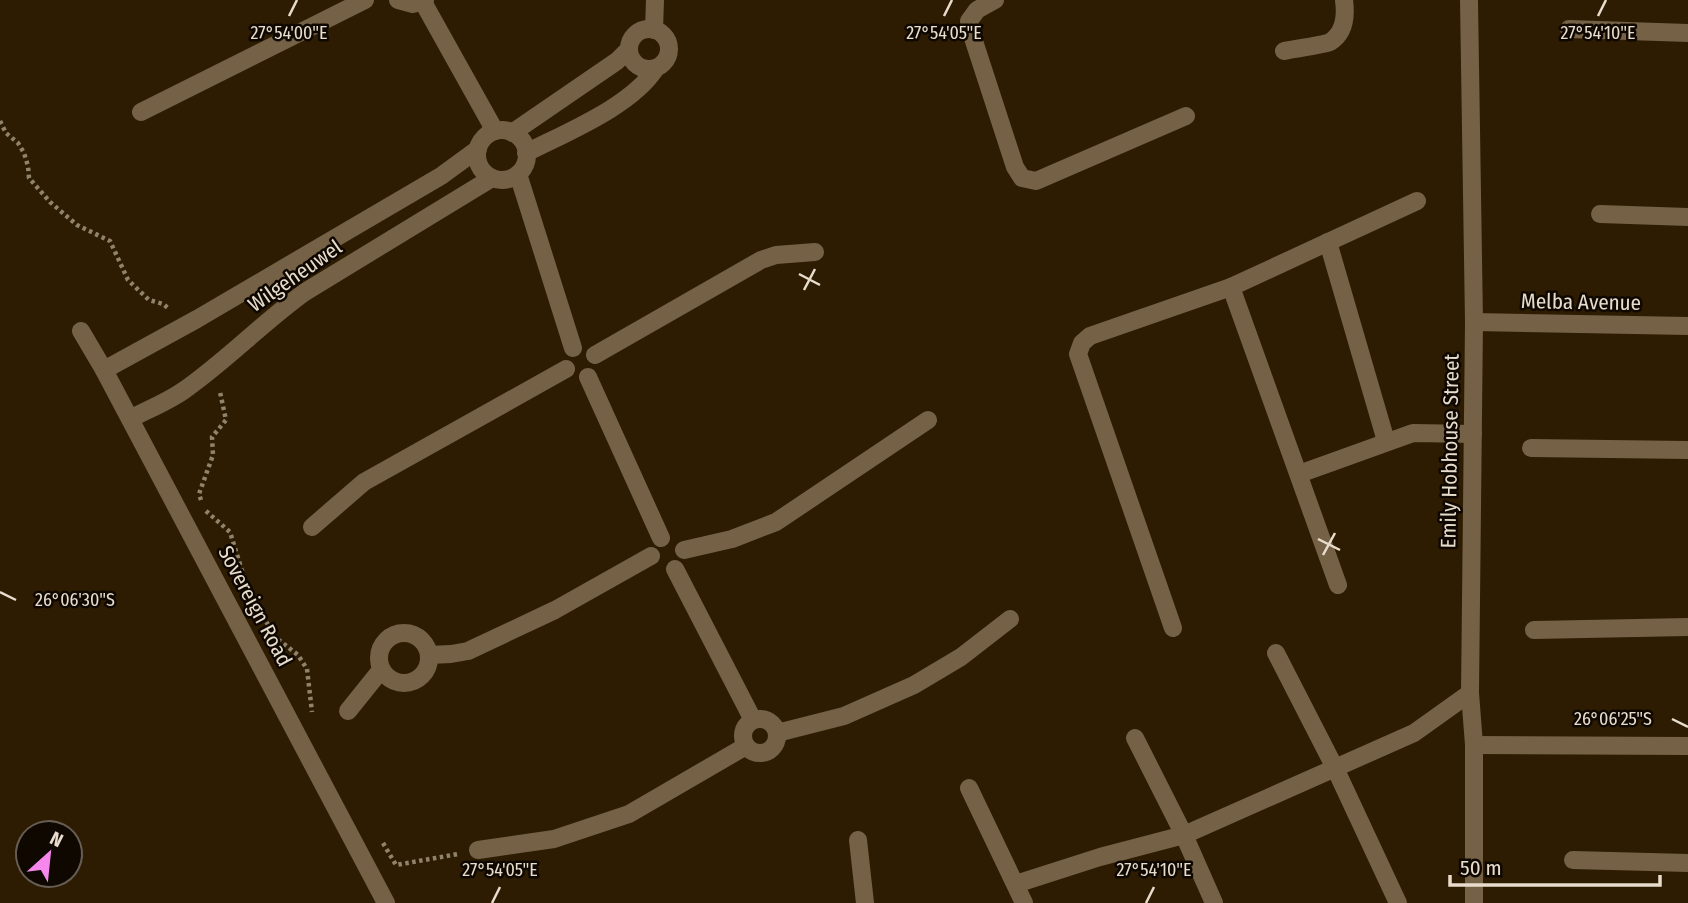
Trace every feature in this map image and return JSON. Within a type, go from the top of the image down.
[{"type":"street","points":[[141,112],[365,0]]},
{"type":"street","points":[[398,0],[413,4],[424,1],[503,132],[519,137],[524,144],[526,160],[519,174],[504,180],[492,178],[483,172],[477,158],[481,141],[487,135],[503,132],[617,61],[629,49]]},
{"type":"street","points":[[654,30],[655,0]]},
{"type":"street","points":[[995,0],[977,10],[970,21],[972,35],[1010,154],[1022,177],[1036,181],[1186,116]]},
{"type":"street","points":[[1284,51],[1330,42],[1341,29],[1346,15],[1345,0]]},
{"type":"street","name":"Emily Hobhouse Street","points":[[1469,0],[1474,323],[1470,693],[1474,745],[1474,903]]},
{"type":"street","points":[[646,29],[666,37],[669,51],[663,64],[649,69],[635,63],[629,49],[630,42],[639,31],[646,29]]},
{"type":"street","points":[[1569,29],[1688,33]]},
{"type":"street","points":[[526,153],[593,119],[634,93],[656,68]]},
{"type":"street","name":"Wilgeheuwel","points":[[104,370],[441,176],[478,149]]},
{"type":"street","points":[[519,174],[573,348]]},
{"type":"street","name":"Wilgeheuwel","points":[[130,419],[180,392],[305,292],[492,178]]},
{"type":"street","points":[[1173,628],[1078,354],[1082,343],[1090,335],[1231,287],[1417,201]]},
{"type":"street","points":[[1600,214],[1688,217]]},
{"type":"street","points":[[1328,242],[1386,442]]},
{"type":"street","points":[[595,355],[761,260],[776,255],[815,252]]},
{"type":"street","points":[[1231,287],[1338,585]]},
{"type":"street","name":"Melba Avenue","points":[[1474,323],[1688,326]]},
{"type":"street","name":"Sovereign Road","points":[[81,331],[386,903]]},
{"type":"street","points":[[582,346],[595,355],[595,371],[588,377],[572,376],[566,369],[565,361],[573,348],[582,346]]},
{"type":"street","points":[[312,527],[365,482],[566,369]]},
{"type":"street","points":[[588,377],[661,538]]},
{"type":"street","points":[[684,550],[732,539],[776,522],[928,421]]},
{"type":"street","points":[[1298,474],[1413,433],[1473,434]]},
{"type":"street","points":[[1531,448],[1688,450]]},
{"type":"street","points":[[668,536],[681,543],[684,557],[675,569],[667,570],[654,563],[652,549],[655,542],[661,538],[668,536]]},
{"type":"street","points":[[429,655],[468,651],[555,610],[651,556]]},
{"type":"street","points":[[675,569],[753,720]]},
{"type":"street","points":[[777,733],[844,716],[914,685],[961,657],[1010,619]]},
{"type":"street","points":[[1534,629],[1688,627]]},
{"type":"street","points":[[411,634],[426,646],[428,665],[416,680],[396,682],[381,670],[379,650],[391,636],[411,634]]},
{"type":"street","points":[[1276,653],[1335,768],[1398,903]]},
{"type":"street","points":[[348,711],[381,670]]},
{"type":"street","points":[[1016,884],[1100,857],[1184,835],[1413,733],[1470,693]]},
{"type":"street","points":[[761,719],[774,726],[777,741],[767,752],[759,754],[746,746],[744,732],[747,724],[753,720],[761,719]]},
{"type":"street","points":[[1135,738],[1184,835],[1214,903]]},
{"type":"street","points":[[1474,745],[1688,746]]},
{"type":"street","points":[[478,850],[554,839],[629,814],[746,746]]},
{"type":"street","points":[[969,788],[1024,903]]},
{"type":"street","points":[[858,840],[865,903]]},
{"type":"street","points":[[1573,860],[1688,863]]},
{"type":"path","points":[[0,121],[6,133],[18,143],[24,153],[29,178],[50,202],[78,225],[110,241],[128,280],[149,300],[163,304],[187,324]]},
{"type":"path","points":[[214,367],[226,420],[212,437],[212,455],[199,494],[205,510],[230,533],[246,584],[275,637],[298,655],[307,669],[312,711],[317,720]]},
{"type":"path","points":[[383,842],[396,865],[478,850]]}]
